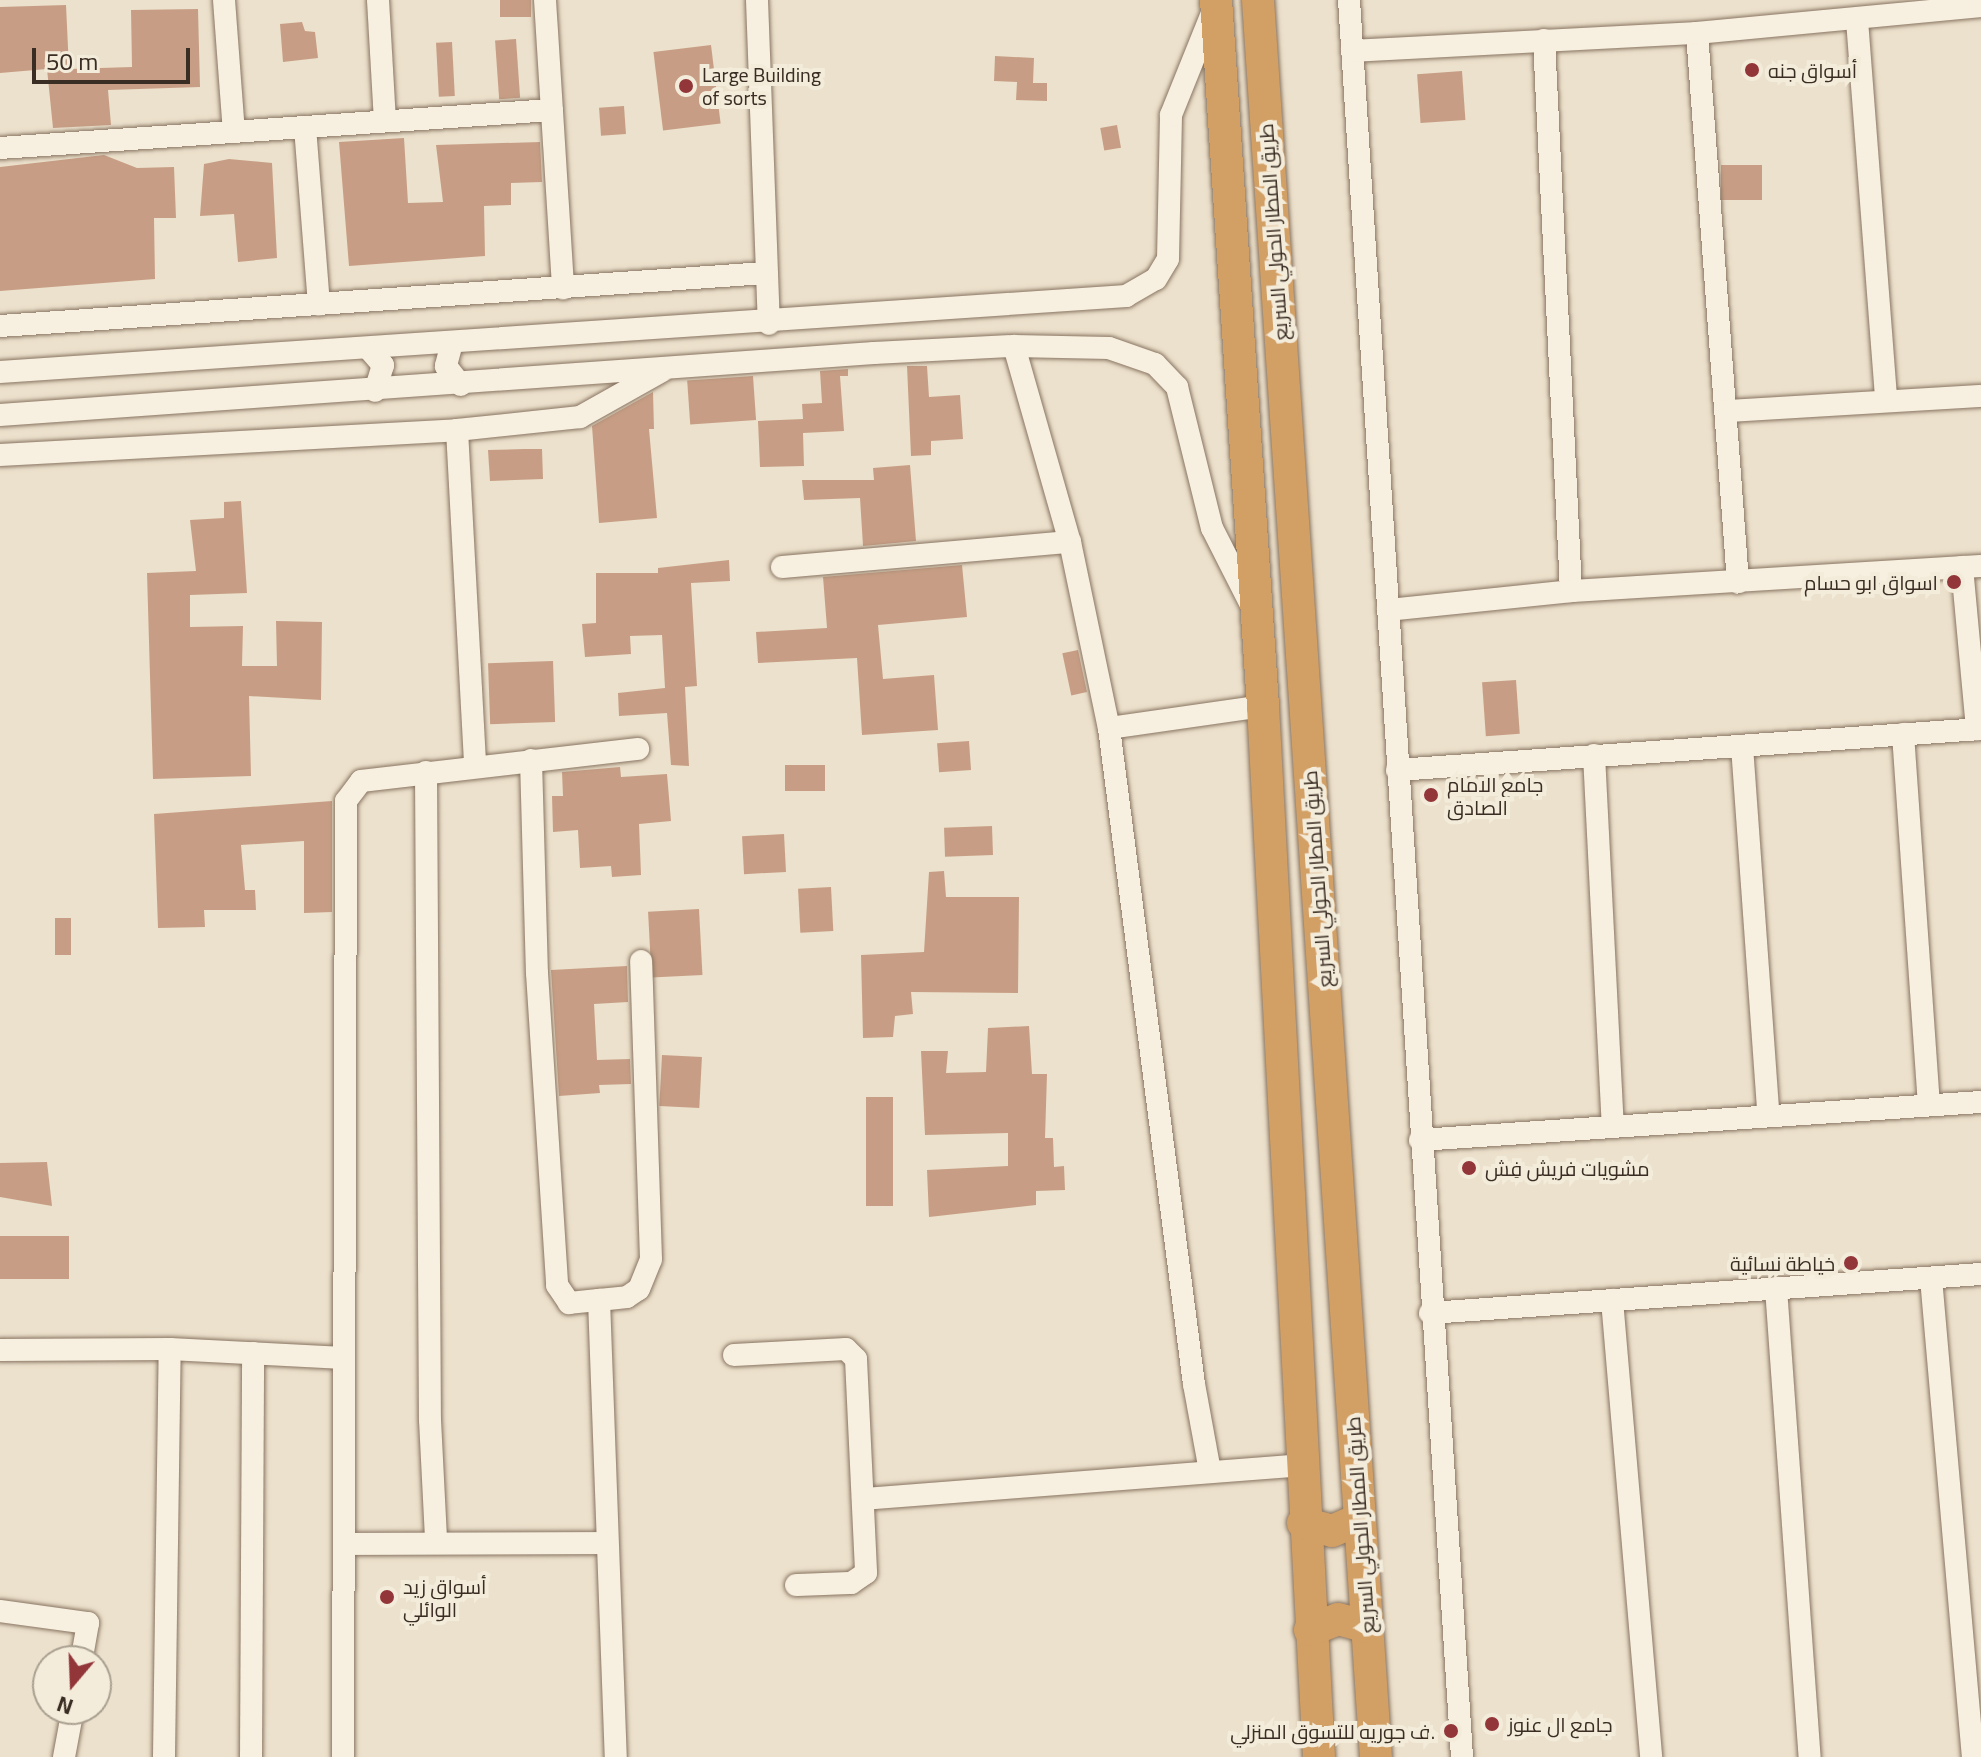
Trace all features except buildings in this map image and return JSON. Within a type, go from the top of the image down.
[{"type":"highway","name":"طريق المطار الحولي السريع","points":[[1214,0],[1263,706],[1303,1523],[1319,1757]]},
{"type":"highway","name":"طريق المطار الحولي السريع","points":[[1258,0],[1376,1757]]},
{"type":"highway","points":[[1303,1523],[1332,1531],[1360,1519]]},
{"type":"highway","points":[[1310,1630],[1338,1619],[1367,1627]]},
{"type":"street","points":[[224,0],[234,132]]},
{"type":"street","points":[[378,0],[385,121]]},
{"type":"street","points":[[545,0],[563,288]]},
{"type":"street","points":[[757,0],[769,324]]},
{"type":"street","points":[[0,372],[769,324],[1114,298],[1147,286],[1163,269],[1171,247],[1169,130],[1174,100],[1206,34],[1214,0]]},
{"type":"street","points":[[1349,0],[1430,1313],[1462,1757]]},
{"type":"street","points":[[1352,51],[1697,33],[1981,6]]},
{"type":"street","points":[[1857,20],[1886,399]]},
{"type":"street","points":[[1697,33],[1738,582]]},
{"type":"street","points":[[1544,40],[1571,591]]},
{"type":"street","points":[[0,148],[552,110]]},
{"type":"street","points":[[305,127],[319,304]]},
{"type":"street","points":[[0,326],[766,273]]},
{"type":"street","points":[[452,343],[446,366],[461,385]]},
{"type":"street","points":[[1014,346],[1070,542],[1109,728],[1194,1384],[1210,1471]]},
{"type":"street","points":[[0,415],[1014,346],[1109,348],[1147,360],[1167,374],[1183,402],[1212,528],[1246,591],[1257,635]]},
{"type":"street","points":[[368,348],[383,365],[375,391]]},
{"type":"street","points":[[0,455],[457,430],[580,417],[663,371]]},
{"type":"street","points":[[1727,411],[1886,399],[1981,396]]},
{"type":"street","points":[[457,430],[475,766]]},
{"type":"street","points":[[782,567],[1070,542]]},
{"type":"street","points":[[1388,610],[1571,591],[1972,566],[1979,729],[1397,770]]},
{"type":"street","points":[[1109,728],[1263,706]]},
{"type":"street","points":[[1903,734],[1929,1105]]},
{"type":"street","points":[[1742,746],[1768,1113]]},
{"type":"street","points":[[343,1757],[348,1544],[344,1358],[345,810],[352,787],[361,781],[638,749]]},
{"type":"street","points":[[1594,755],[1613,1125]]},
{"type":"street","points":[[531,760],[537,973],[557,1285],[569,1303],[627,1297],[639,1289],[651,1259],[641,961]]},
{"type":"street","points":[[426,772],[430,1420],[436,1540]]},
{"type":"street","points":[[1420,1140],[1768,1113],[1981,1102]]},
{"type":"street","points":[[1430,1313],[1981,1274]]},
{"type":"street","points":[[1931,1278],[1973,1757]]},
{"type":"street","points":[[1776,1288],[1810,1757]]},
{"type":"street","points":[[599,1300],[616,1757]]},
{"type":"street","points":[[1612,1300],[1651,1757]]},
{"type":"street","points":[[0,1350],[170,1349],[344,1358]]},
{"type":"street","points":[[164,1757],[170,1349]]},
{"type":"street","points":[[251,1757],[253,1353]]},
{"type":"street","points":[[734,1355],[853,1353],[863,1499],[863,1578],[851,1583],[796,1585]]},
{"type":"street","points":[[863,1499],[1300,1465]]},
{"type":"street","points":[[348,1544],[436,1540],[606,1543]]},
{"type":"street","points":[[0,1611],[88,1623],[84,1645]]},
{"type":"street","points":[[64,1757],[70,1725]]},
{"type":"place","name":"أسواق جنه","points":[[1752,70]]},
{"type":"place","name":"Large Building of sorts","points":[[686,86]]},
{"type":"place","name":"اسواق ابو حسام","points":[[1954,582]]},
{"type":"place","name":"جامع الامام الصادق","points":[[1431,795]]},
{"type":"place","name":"مشويات فريش فِش","points":[[1469,1168]]},
{"type":"place","name":"خياطة نسائية","points":[[1851,1263]]},
{"type":"place","name":"أسواق زيد الوائلي","points":[[387,1597]]},
{"type":"place","name":"جامع ال عنوز","points":[[1492,1724]]},
{"type":"place","name":"ف جوريه للتسوق المنزلي.","points":[[1451,1731]]}]
